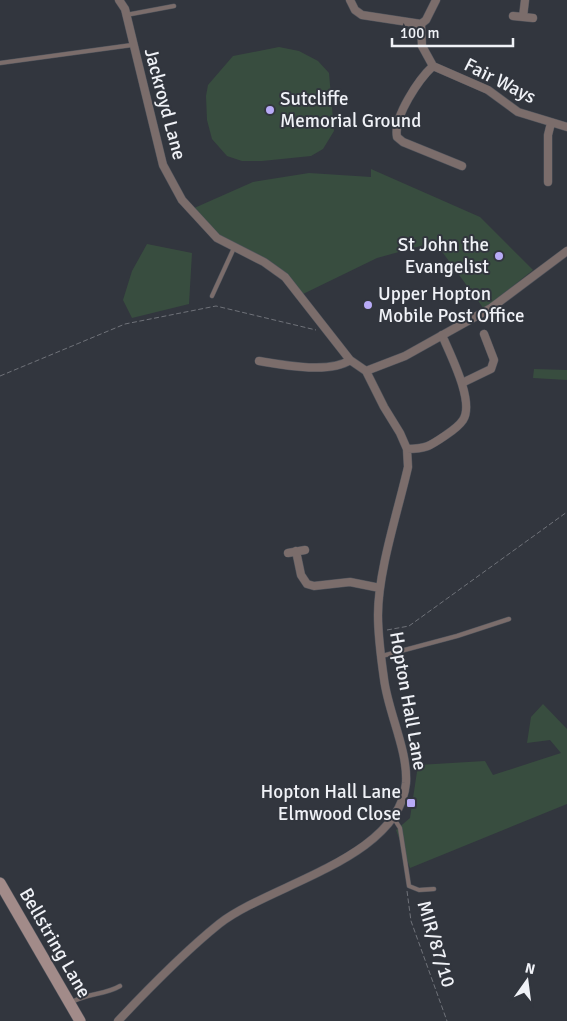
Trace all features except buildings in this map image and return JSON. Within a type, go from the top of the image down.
[{"type":"main road","name":"Bellstring Lane","points":[[0,883],[80,1021]]},
{"type":"street","name":"Jackroyd Lane","points":[[119,0],[126,15],[163,165],[190,210],[217,238],[264,262],[285,277],[350,360],[366,371]]},
{"type":"street","points":[[350,0],[355,10],[362,15],[421,24],[426,20],[436,0]]},
{"type":"street","points":[[522,17],[525,0]]},
{"type":"street","points":[[512,16],[533,18]]},
{"type":"street","points":[[421,24],[422,46],[433,66],[413,89],[397,128],[397,136],[403,142],[462,166]]},
{"type":"street","name":"Fair Ways","points":[[433,66],[488,90],[518,112],[567,127]]},
{"type":"street","points":[[548,182],[548,135],[551,122]]},
{"type":"street","points":[[366,371],[405,356],[491,308],[567,251]]},
{"type":"street","points":[[462,383],[491,369],[494,360],[484,334]]},
{"type":"street","points":[[407,449],[425,449],[455,428],[464,418],[467,403],[462,383],[442,335]]},
{"type":"street","points":[[259,361],[327,367],[341,366],[350,360]]},
{"type":"street","name":"Hopton Hall Lane","points":[[118,1021],[182,957],[221,923],[262,899],[339,862],[373,838],[393,817],[406,783],[404,763],[384,682],[378,616],[380,588],[408,467],[407,449],[366,371]]},
{"type":"street","points":[[305,550],[292,552],[301,575],[307,584],[314,586],[350,582],[380,588]]},
{"type":"lane","points":[[126,15],[174,6]]},
{"type":"lane","points":[[0,63],[132,45]]},
{"type":"lane","points":[[212,296],[234,248]]},
{"type":"lane","points":[[382,656],[457,636],[509,619]]},
{"type":"lane","name":"MIR/87/10","points":[[393,817],[400,828],[409,886]]},
{"type":"lane","points":[[409,886],[419,890],[434,889]]},
{"type":"lane","points":[[70,1003],[88,994],[106,993],[120,986]]},
{"type":"path","points":[[0,376],[125,324],[216,306],[328,333]]},
{"type":"path","points":[[379,631],[409,626],[567,512]]},
{"type":"path","name":"MIR/87/10","points":[[409,886],[407,892],[411,921],[446,1021]]},
{"type":"green space","name":"Sutcliffe Memorial Ground","points":[[279,47],[299,51],[318,61],[329,73],[334,131],[323,149],[311,156],[242,161],[227,156],[212,139],[207,120],[206,96],[208,85],[233,56]]},
{"type":"green space","points":[[371,169],[480,217],[533,270],[484,309],[435,242],[377,258],[303,294],[276,266],[220,236],[192,209],[253,182],[309,173],[371,177]]},
{"type":"green space","points":[[147,244],[192,253],[189,304],[132,318],[123,300],[132,271]]},
{"type":"green space","points":[[534,369],[567,370],[567,380],[533,378]]},
{"type":"green space","points":[[543,704],[567,729],[567,804],[410,868],[396,830],[410,818],[418,765],[485,761],[493,775],[561,753],[550,740],[527,743],[531,717]]},
{"type":"place","name":"Sutcliffe Memorial Ground","points":[[270,110]]},
{"type":"place","name":"St John the Evangelist","points":[[499,256]]},
{"type":"place","name":"Upper Hopton Mobile Post Office","points":[[368,305]]},
{"type":"place","name":"Hopton Hall Lane Elmwood Close","points":[[411,803]]}]
